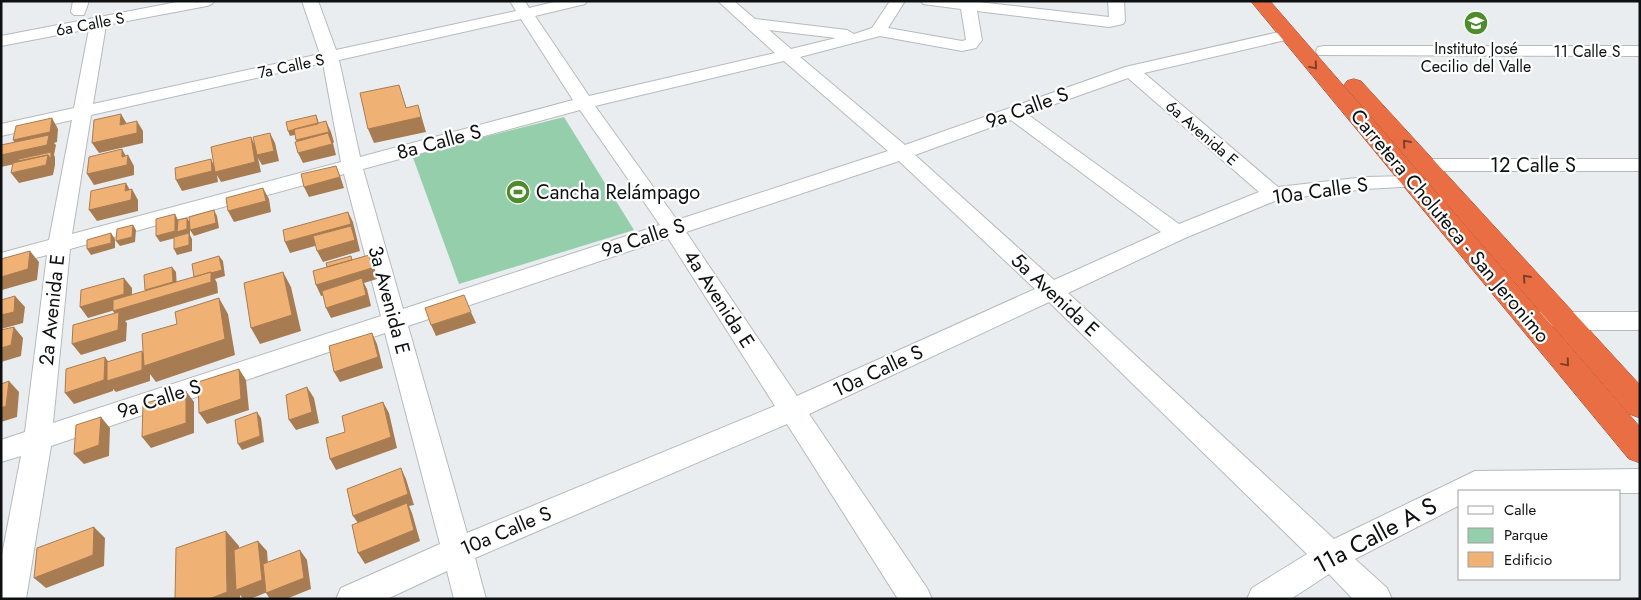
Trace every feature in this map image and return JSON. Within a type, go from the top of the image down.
[{"type":"highway","name":"Carretera Choluteca - San Jeronimo","points":[[1260,1],[1288,35],[1419,174],[1564,321],[1640,406]]},
{"type":"highway","name":"Carretera Choluteca - San Jeronimo","points":[[1280,1],[1324,51],[1518,306],[1640,450]]},
{"type":"street","name":"6a Calle S","points":[[1,41],[86,12],[207,1]]},
{"type":"street","name":"3a Avenida E","points":[[310,1],[330,58],[352,165],[470,599]]},
{"type":"street","name":"7a Calle S","points":[[1,130],[330,58],[521,8],[580,1]]},
{"type":"street","name":"5a Avenida E","points":[[725,1],[902,153],[1052,291],[1376,599]]},
{"type":"street","points":[[871,34],[898,1]]},
{"type":"street","points":[[928,1],[1109,22],[1117,21],[1116,1]]},
{"type":"street","points":[[750,23],[871,34],[962,46],[970,45],[974,40],[968,6]]},
{"type":"street","name":"4a Avenida E","points":[[521,8],[584,103],[673,229],[916,599]]},
{"type":"street","name":"2a Avenida E","points":[[10,599],[38,439],[60,244],[83,112],[86,12]]},
{"type":"street","name":"8a Calle S","points":[[1,260],[584,103],[871,34]]},
{"type":"street","name":"9a Calle S","points":[[1,451],[902,153],[1131,71],[1288,35]]},
{"type":"street","name":"11 Calle S","points":[[1324,51],[1640,51]]},
{"type":"street","name":"6a Avenida E","points":[[1131,71],[1273,194]]},
{"type":"street","points":[[1014,113],[1177,233]]},
{"type":"street","name":"12 Calle S","points":[[1419,174],[1640,165]]},
{"type":"street","name":"10a Calle S","points":[[352,599],[458,551],[791,411],[1177,233],[1273,194],[1366,183],[1419,174]]},
{"type":"street","points":[[1518,306],[1564,321],[1640,321]]},
{"type":"street","name":"11a Calle A S","points":[[1461,490],[1475,483],[1640,481]]},
{"type":"street","name":"11a Calle A S","points":[[1263,599],[1331,556],[1458,492]]},
{"type":"green space","name":"Cancha Relámpago","points":[[564,117],[634,230],[459,284],[412,155]]},
{"type":"building","points":[[399,85],[406,108],[418,105],[421,117],[368,129],[360,93]]},
{"type":"building","points":[[121,114],[120,125],[137,121],[137,133],[92,143],[94,120]]},
{"type":"building","points":[[316,115],[318,124],[288,131],[286,122]]},
{"type":"building","points":[[52,118],[50,132],[13,140],[16,126]]},
{"type":"building","points":[[326,121],[329,132],[296,140],[294,129]]},
{"type":"building","points":[[270,133],[274,151],[257,155],[253,137]]},
{"type":"building","points":[[328,133],[332,144],[298,153],[295,142]]},
{"type":"building","points":[[49,135],[47,145],[1,155],[1,145]]},
{"type":"building","points":[[251,137],[255,162],[215,172],[211,147]]},
{"type":"building","points":[[122,149],[122,157],[128,155],[127,165],[87,174],[89,157]]},
{"type":"building","points":[[51,152],[51,159],[48,155],[18,161],[19,159]]},
{"type":"building","points":[[48,155],[46,165],[11,173],[13,163]]},
{"type":"building","points":[[211,159],[212,171],[176,180],[175,168]]},
{"type":"building","points":[[336,166],[340,177],[304,187],[301,174]]},
{"type":"building","points":[[126,183],[125,191],[132,189],[131,200],[89,210],[91,191]]},
{"type":"building","points":[[263,188],[266,201],[228,211],[226,198]]},
{"type":"building","points":[[214,210],[216,223],[190,230],[189,217]]},
{"type":"building","points":[[348,212],[351,224],[285,242],[283,230]]},
{"type":"building","points":[[175,214],[175,231],[156,236],[156,219]]},
{"type":"building","points":[[187,218],[187,229],[177,232],[178,220]]},
{"type":"building","points":[[133,225],[132,237],[116,241],[117,229]]},
{"type":"building","points":[[351,226],[355,240],[317,251],[313,236]]},
{"type":"building","points":[[111,233],[111,243],[87,249],[87,240]]},
{"type":"building","points":[[189,233],[189,245],[174,249],[174,237]]},
{"type":"building","points":[[30,251],[28,269],[1,277],[1,259]]},
{"type":"building","points":[[369,255],[372,268],[316,285],[313,271]]},
{"type":"building","points":[[219,256],[222,270],[194,277],[192,264]]},
{"type":"building","points":[[351,256],[352,260],[327,267],[326,263]]},
{"type":"building","points":[[172,267],[173,282],[145,290],[144,275]]},
{"type":"building","points":[[211,272],[211,282],[113,311],[113,300]]},
{"type":"building","points":[[283,272],[292,315],[251,328],[244,283]]},
{"type":"building","points":[[124,278],[124,294],[80,307],[81,290]]},
{"type":"building","points":[[362,278],[366,295],[326,308],[322,291]]},
{"type":"building","points":[[464,295],[471,312],[431,325],[425,308]]},
{"type":"building","points":[[15,296],[14,312],[1,315],[1,300]]},
{"type":"building","points":[[219,298],[225,339],[144,366],[142,334],[177,324],[175,312]]},
{"type":"building","points":[[119,312],[118,330],[72,344],[73,325]]},
{"type":"building","points":[[14,327],[11,345],[1,348],[1,330]]},
{"type":"building","points":[[372,333],[378,357],[334,372],[329,346]]},
{"type":"building","points":[[142,351],[142,370],[107,381],[107,362]]},
{"type":"building","points":[[105,357],[104,380],[65,393],[66,369]]},
{"type":"building","points":[[239,369],[241,399],[199,413],[198,382]]},
{"type":"building","points":[[9,381],[6,406],[1,408],[1,384]]},
{"type":"building","points":[[307,387],[312,412],[289,420],[286,395]]},
{"type":"building","points":[[186,391],[186,423],[142,437],[143,404]]},
{"type":"building","points":[[383,402],[391,437],[330,459],[326,438],[345,432],[342,416]]},
{"type":"building","points":[[257,412],[260,436],[238,444],[235,420]]},
{"type":"building","points":[[101,417],[99,445],[74,454],[76,425]]},
{"type":"building","points":[[401,468],[408,494],[353,516],[347,489]]},
{"type":"building","points":[[407,503],[414,530],[358,553],[352,525]]},
{"type":"building","points":[[94,527],[93,555],[34,578],[37,548]]},
{"type":"building","points":[[226,531],[227,592],[209,599],[175,599],[176,548]]},
{"type":"building","points":[[258,541],[262,580],[236,590],[234,550]]},
{"type":"building","points":[[300,550],[304,578],[266,593],[263,564]]},
{"type":"place","name":"Instituto José Cecilio del Valle","points":[[1476,23]]},
{"type":"place","name":"Cancha Relámpago","points":[[518,192]]}]
